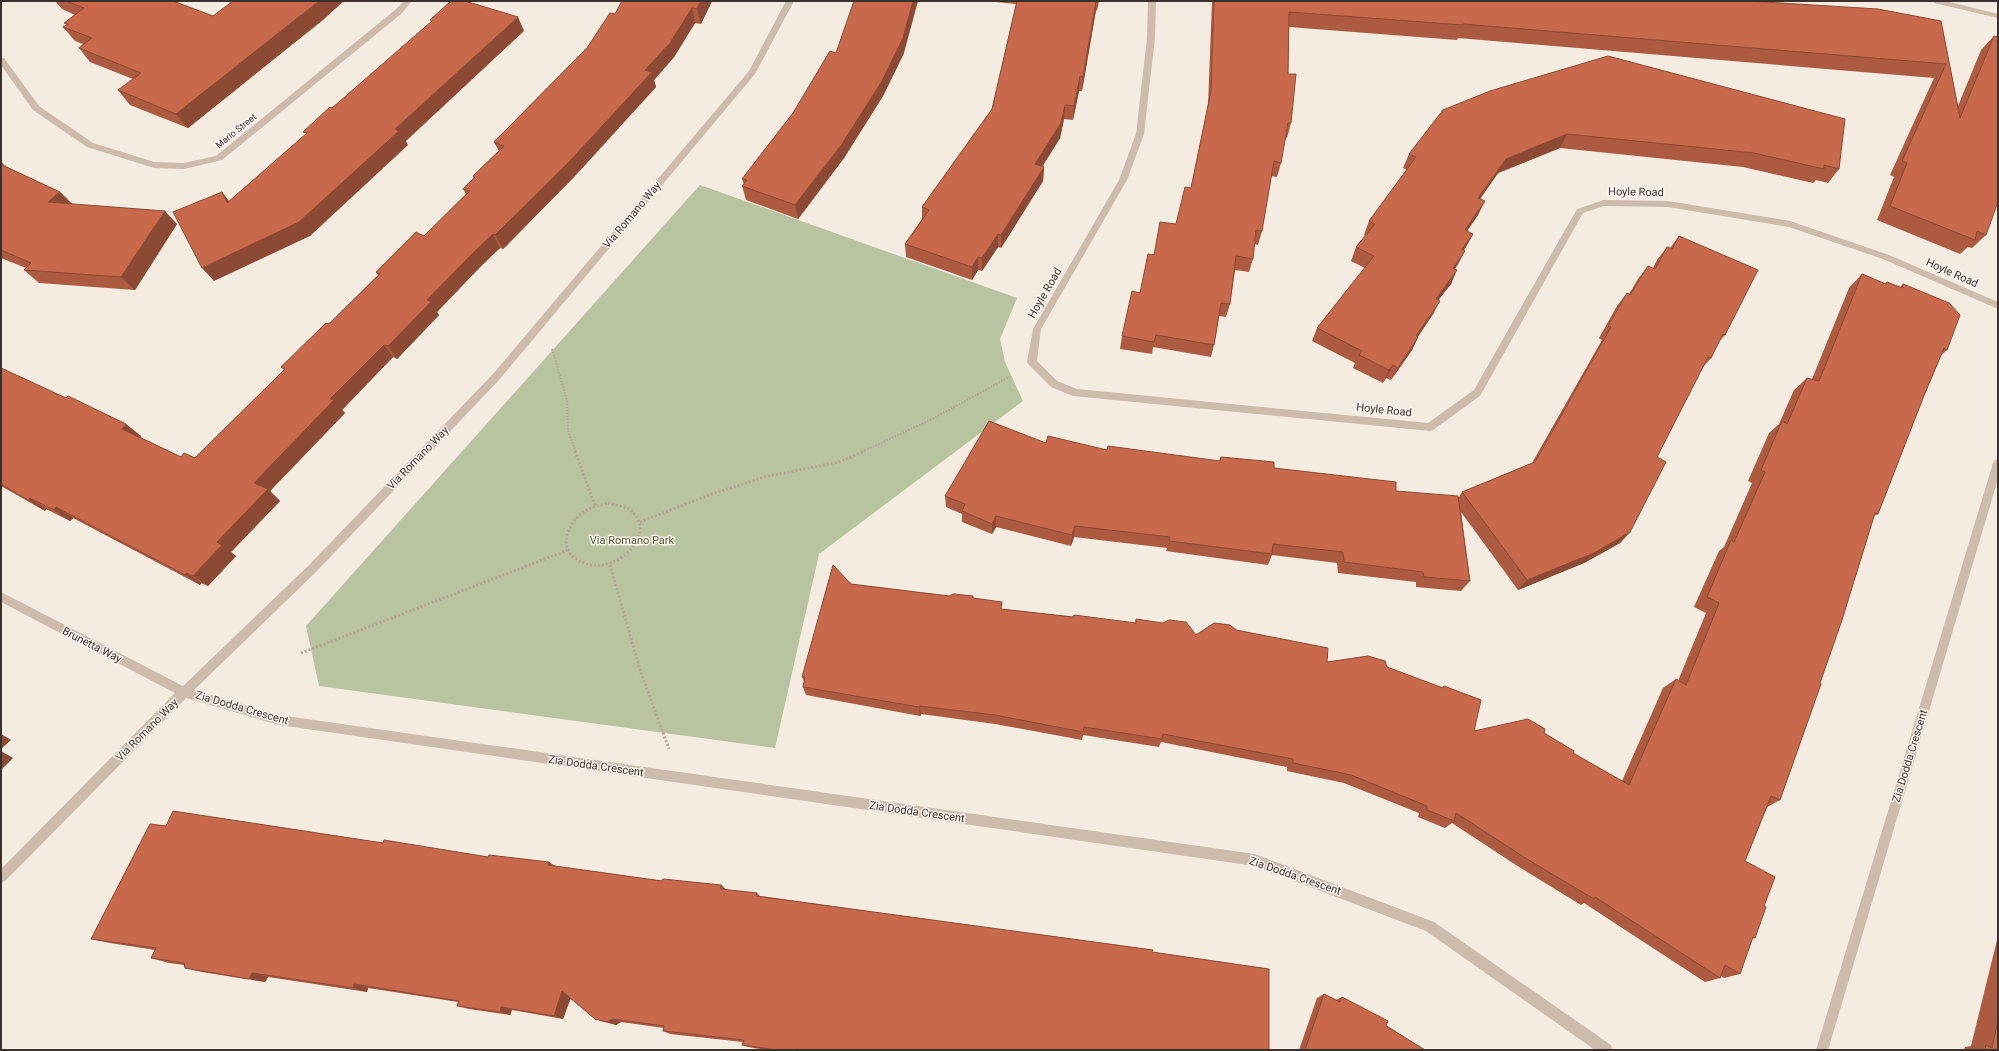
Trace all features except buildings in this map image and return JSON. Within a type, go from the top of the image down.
[{"type":"street","name":"Mario Street","points":[[1,60],[36,108],[90,145],[154,164],[184,166],[219,158],[398,12],[408,1]]},
{"type":"street","name":"Via Romano Way","points":[[1,877],[184,692],[312,569],[496,377],[752,72],[790,1]]},
{"type":"street","name":"Hoyle Road","points":[[1152,1],[1151,38],[1140,134],[1123,180],[1038,329],[1032,362],[1054,384],[1076,393],[1430,427],[1477,393],[1580,211],[1604,203],[1668,204],[1790,224],[1886,257],[1998,306]]},
{"type":"street","points":[[1937,1],[1998,16]]},
{"type":"street","name":"Zia Dodda Crescent","points":[[1822,1050],[1998,463]]},
{"type":"street","name":"Brunetta Way","points":[[1,597],[184,692]]},
{"type":"street","name":"Zia Dodda Crescent","points":[[184,692],[280,720],[1255,860],[1430,926],[1606,1050]]},
{"type":"path","points":[[541,323],[554,354],[567,400],[568,431],[595,506]]},
{"type":"path","points":[[640,522],[709,495],[764,477],[839,462],[867,450],[1005,380],[1032,362]]},
{"type":"path","points":[[608,503],[619,504],[628,508],[635,514],[640,522],[641,531],[638,541],[623,559],[610,565],[596,567],[583,564],[574,558],[568,550],[566,541],[568,530],[574,521],[582,512],[595,506],[608,503]]},
{"type":"path","points":[[301,653],[568,550]]},
{"type":"path","points":[[610,565],[640,673],[680,778]]},
{"type":"green space","name":"Via Romano Park","points":[[700,185],[1017,298],[1000,339],[1005,362],[1023,401],[819,554],[775,748],[319,686],[306,626]]}]
